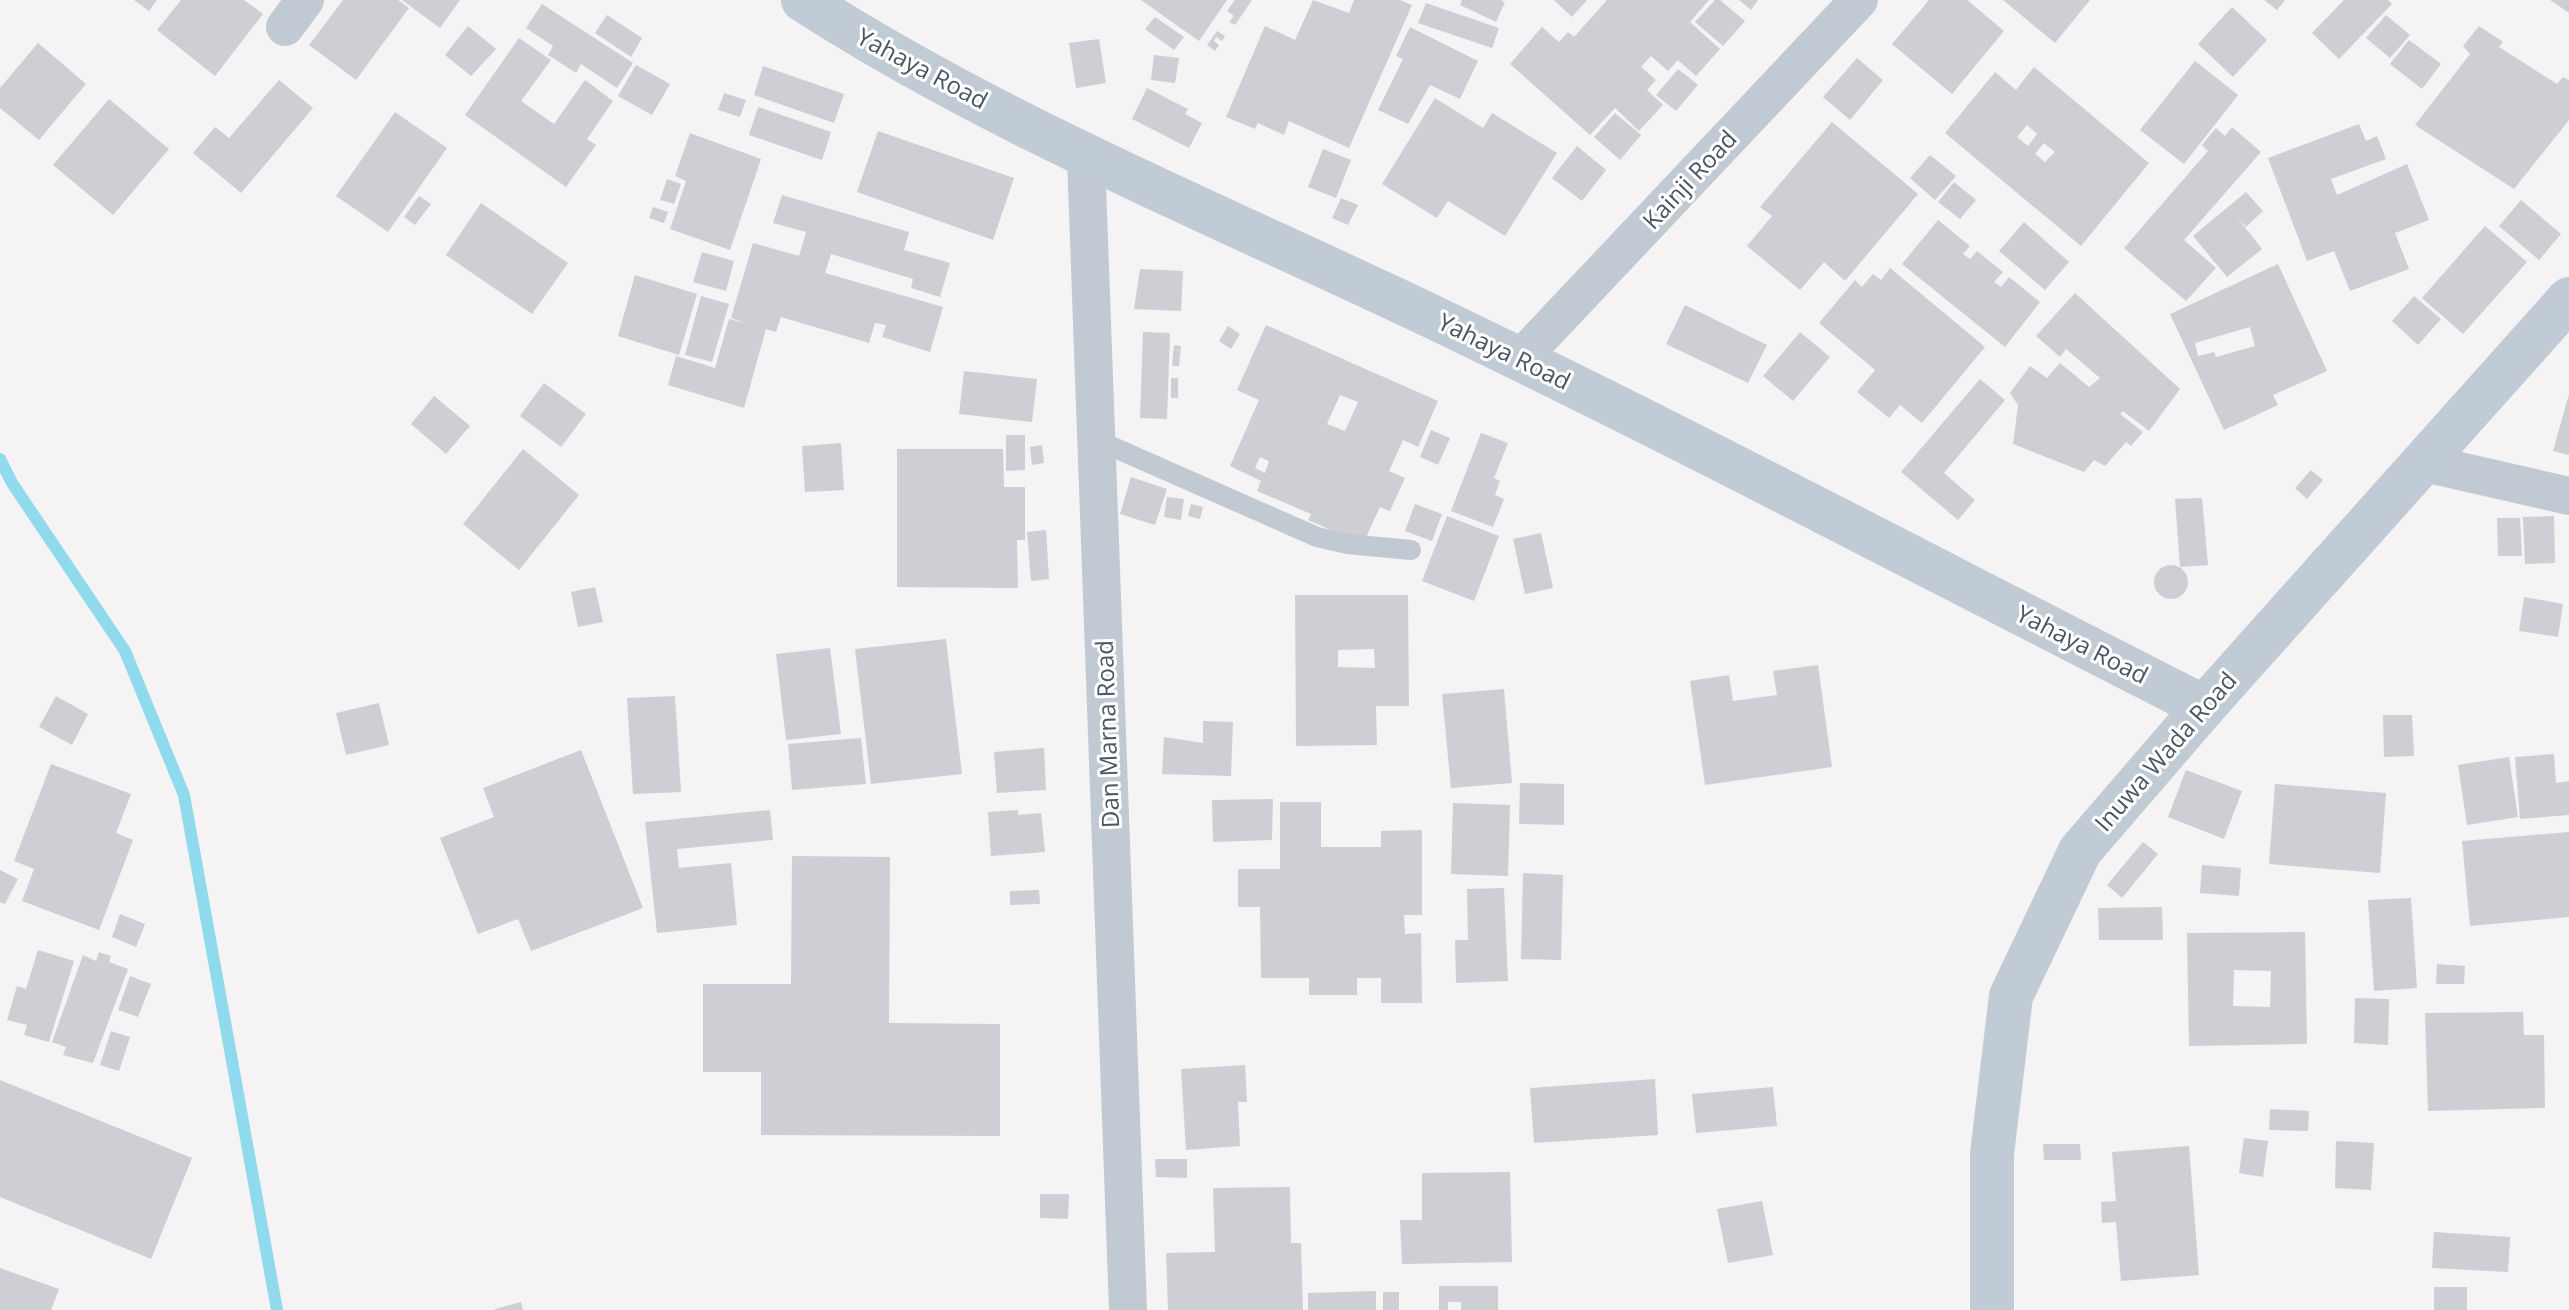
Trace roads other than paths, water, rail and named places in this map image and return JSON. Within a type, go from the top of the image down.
[{"type":"street","name":"Yahaya Road","points":[[803,0],[847,28],[1086,158],[1232,221],[1520,359],[2204,707]]},
{"type":"street","name":"Kainji Road","points":[[1520,359],[1859,0]]},
{"type":"street","name":"Dan Marna Road","points":[[1086,158],[1128,1310]]},
{"type":"street","name":"Inuwa Wada Road","points":[[1992,1310],[1992,1154],[2011,996],[2080,851],[2420,462],[2569,299]]},
{"type":"street","points":[[2420,462],[2569,496]]},
{"type":"lane","points":[[1097,440],[1317,537],[1347,544],[1411,550]]},
{"type":"waterway","points":[[0,459],[12,483],[125,651],[184,795],[277,1310]]}]
